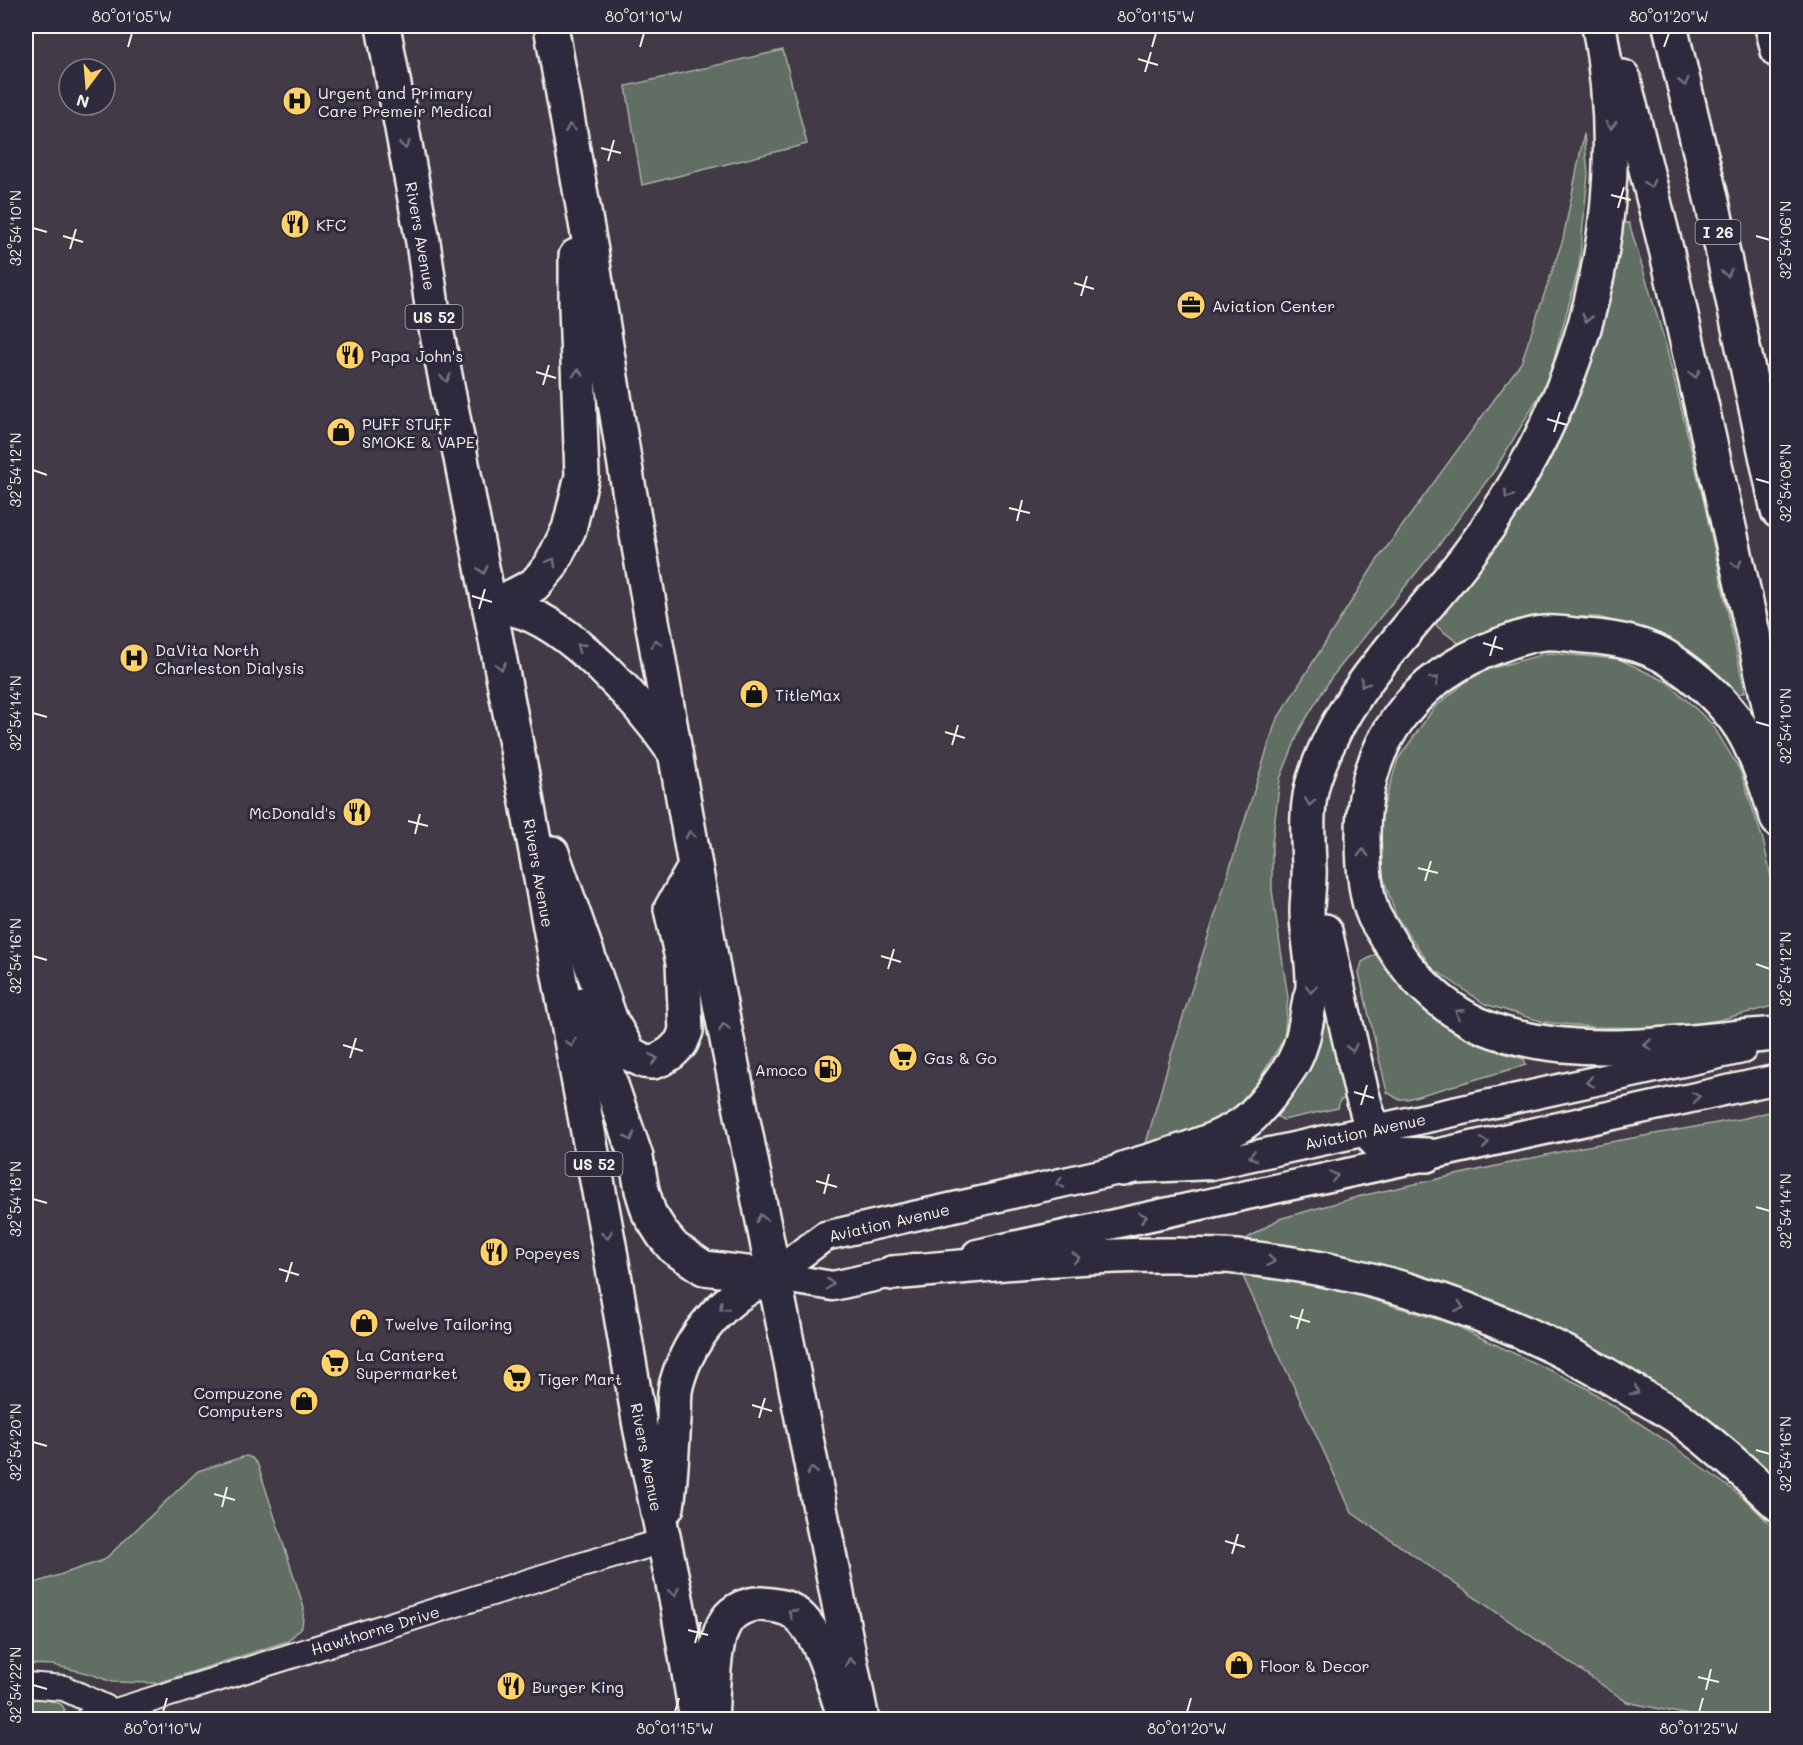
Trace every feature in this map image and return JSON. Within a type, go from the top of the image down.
[{"type":"main road","points":[[551,26],[580,185],[627,478],[716,984],[772,1276],[862,1719]]},
{"type":"main road","points":[[1123,1169],[1220,1136],[1251,1117],[1295,1059],[1308,1020],[1313,988],[1307,914],[1310,868],[1308,817],[1313,782],[1345,710],[1384,655],[1468,554],[1526,467],[1551,420],[1585,327],[1606,227],[1610,157],[1611,110],[1607,65],[1599,26]]},
{"type":"main road","points":[[1611,26],[1667,253],[1778,744]]},
{"type":"main road","name":"I 26","points":[[1670,26],[1713,206],[1778,511]]},
{"type":"main road","points":[[1772,26],[1778,51]]},
{"type":"main road","name":"Rivers Avenue","points":[[385,29],[423,242],[433,313],[517,749],[697,1719]]},
{"type":"main road","points":[[490,608],[534,585],[550,567],[569,529],[582,476],[576,306],[576,235],[580,185]]},
{"type":"main road","points":[[490,608],[513,609],[540,620],[597,660],[655,725],[675,752]]},
{"type":"main road","points":[[1778,820],[1741,728],[1701,684],[1668,658],[1635,645],[1608,638],[1546,633],[1518,639],[1474,654],[1441,674],[1412,702],[1388,734],[1370,774],[1363,816],[1363,865],[1373,914],[1399,957],[1428,991],[1484,1028],[1536,1041],[1611,1047],[1728,1044],[1778,1034]]},
{"type":"main road","points":[[517,749],[611,1022],[630,1054],[644,1061],[662,1059],[681,1043],[687,1031],[683,963],[671,909],[695,867]]},
{"type":"main road","points":[[1310,868],[1375,1140],[1384,1149],[1394,1154],[1427,1155]]},
{"type":"main road","points":[[541,884],[632,1146],[649,1213],[674,1248],[704,1268],[772,1276]]},
{"type":"main road","points":[[892,1273],[1115,1255],[1176,1255],[1235,1256],[1295,1263],[1372,1281],[1487,1316],[1577,1358],[1679,1419],[1778,1504]]},
{"type":"main road","points":[[663,1541],[670,1481],[676,1384],[687,1357],[694,1341],[731,1299],[753,1283],[772,1276]]},
{"type":"main road","points":[[711,1719],[715,1665],[721,1631],[727,1619],[739,1609],[752,1604],[770,1604],[785,1608],[805,1623],[824,1654],[845,1719]]},
{"type":"street","name":"Aviation Avenue","points":[[772,1276],[825,1236],[1123,1169],[1211,1165],[1371,1130],[1728,1044],[1778,1041]]},
{"type":"street","points":[[772,1276],[833,1286],[1778,1079]]},
{"type":"street","name":"Hawthorne Drive","points":[[87,1719],[663,1541]]},
{"type":"street","points":[[26,1685],[64,1688],[113,1711]]},
{"type":"green space","points":[[783,50],[807,144],[642,185],[626,86]]},
{"type":"green space","points":[[1584,134],[1588,174],[1579,267],[1548,381],[1495,470],[1438,546],[1331,678],[1301,727],[1280,779],[1272,843],[1272,890],[1288,998],[1284,1039],[1257,1083],[1222,1122],[1145,1147],[1170,1058],[1276,721],[1376,562],[1521,363],[1563,239]]},
{"type":"green space","points":[[1623,223],[1629,223],[1665,342],[1705,506],[1745,692],[1735,695],[1683,647],[1642,629],[1598,617],[1522,619],[1486,632],[1461,645],[1434,624],[1503,536],[1532,492],[1559,442],[1595,349],[1611,287]]},
{"type":"green space","points":[[1548,653],[1619,659],[1667,682],[1712,724],[1740,770],[1763,840],[1777,904],[1777,1005],[1719,1020],[1667,1028],[1593,1027],[1544,1022],[1485,1004],[1432,968],[1396,916],[1381,871],[1381,815],[1398,759],[1434,708],[1478,672]]},
{"type":"green space","points":[[1378,953],[1475,1040],[1503,1053],[1524,1059],[1526,1065],[1407,1099],[1398,1099],[1387,1092],[1359,973],[1362,962]]},
{"type":"green space","points":[[1327,1015],[1345,1099],[1340,1100],[1338,1108],[1283,1120],[1275,1115],[1303,1080],[1314,1057]]},
{"type":"green space","points":[[1777,1110],[1777,1479],[1703,1417],[1582,1342],[1490,1302],[1246,1239],[1279,1219],[1361,1196],[1582,1147],[1745,1118]]},
{"type":"green space","points":[[1241,1272],[1351,1293],[1452,1324],[1585,1387],[1665,1440],[1745,1499],[1777,1531],[1777,1719],[1707,1719],[1627,1702],[1352,1513]]},
{"type":"green space","points":[[246,1456],[252,1458],[258,1465],[304,1608],[302,1627],[288,1641],[157,1683],[112,1682],[91,1674],[53,1665],[26,1664],[26,1586],[104,1560],[198,1471]]},
{"type":"green space","points":[[44,1699],[61,1704],[65,1710],[52,1718],[26,1719],[26,1700]]},
{"type":"place","name":"Urgent and Primary Care Premeir Medical","points":[[297,101]]},
{"type":"place","name":"KFC","points":[[295,224]]},
{"type":"place","name":"Aviation Center","points":[[1191,305]]},
{"type":"place","name":"Papa John's","points":[[350,355]]},
{"type":"place","name":"PUFF STUFF SMOKE & VAPE","points":[[341,432]]},
{"type":"place","name":"DaVita North Charleston Dialysis","points":[[134,658]]},
{"type":"place","name":"TitleMax","points":[[754,694]]},
{"type":"place","name":"McDonald's","points":[[357,812]]},
{"type":"place","name":"Gas & Go","points":[[903,1057]]},
{"type":"place","name":"Amoco","points":[[828,1069]]},
{"type":"place","name":"Popeyes","points":[[494,1252]]},
{"type":"place","name":"Twelve Tailoring","points":[[364,1323]]},
{"type":"place","name":"La Cantera Supermarket","points":[[335,1363]]},
{"type":"place","name":"Tiger Mart","points":[[517,1378]]},
{"type":"place","name":"Compuzone Computers","points":[[304,1401]]},
{"type":"place","name":"Floor & Decor","points":[[1239,1665]]},
{"type":"place","name":"Burger King","points":[[511,1686]]}]
